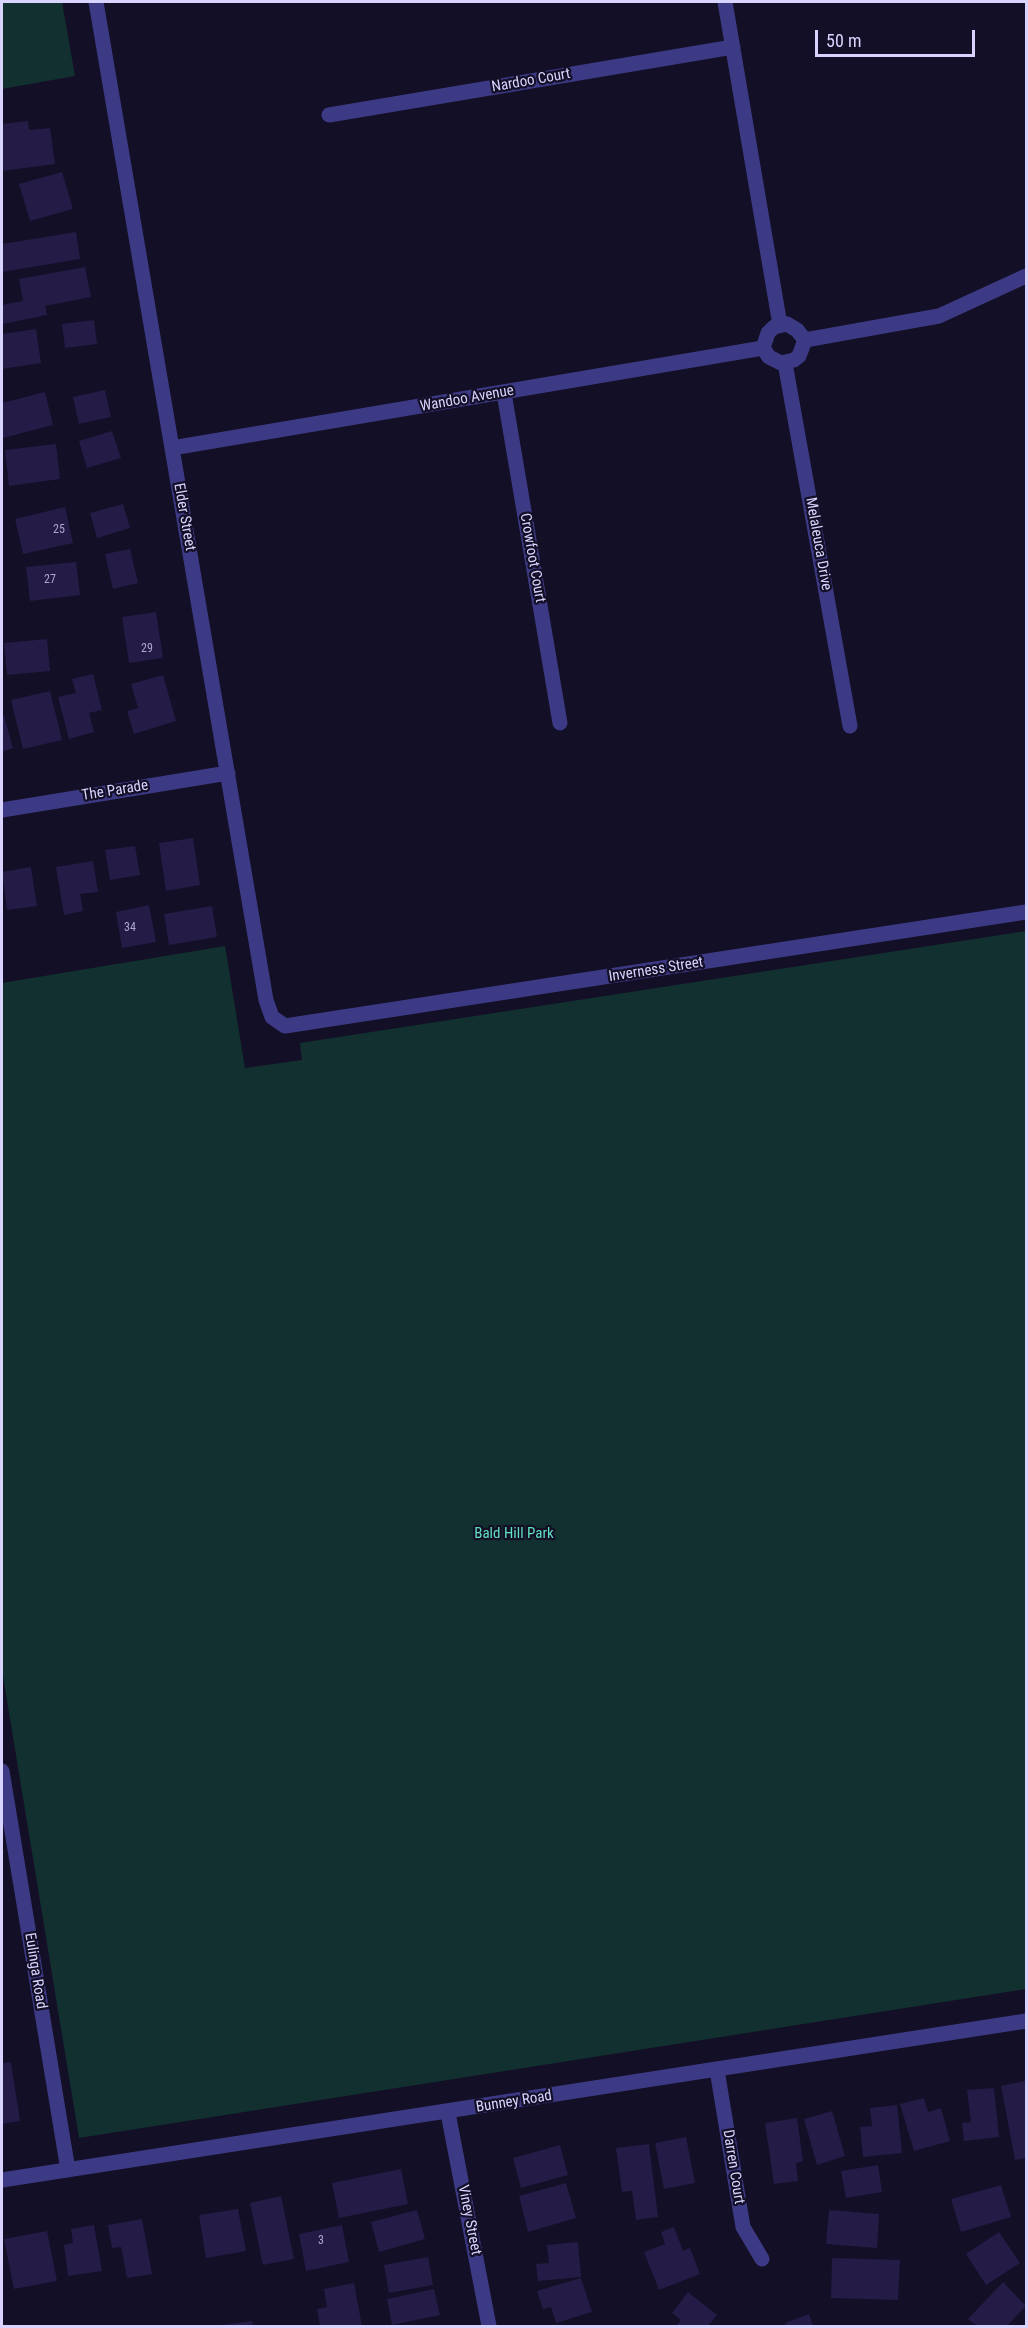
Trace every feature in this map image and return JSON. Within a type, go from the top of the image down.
[{"type":"street","name":"Elder Street","points":[[96,2],[266,1000],[272,1017],[285,1026]]},
{"type":"street","points":[[725,2],[780,325]]},
{"type":"street","name":"Nardoo Court","points":[[329,115],[733,47]]},
{"type":"street","points":[[805,340],[939,316],[1026,276]]},
{"type":"street","points":[[780,325],[792,327],[805,340],[799,356],[785,363],[769,357],[763,348],[768,333],[780,325]]},
{"type":"street","name":"Wandoo Avenue","points":[[172,448],[763,348]]},
{"type":"street","name":"Melaleuca Drive","points":[[785,363],[850,726]]},
{"type":"street","name":"Crowfoot Court","points":[[504,393],[560,723]]},
{"type":"street","name":"The Parade","points":[[2,810],[228,773]]},
{"type":"street","name":"Inverness Street","points":[[285,1026],[1026,912]]},
{"type":"street","name":"Eulinga Road","points":[[2,1771],[68,2170]]},
{"type":"street","name":"Bunney Road","points":[[2,2180],[448,2113],[1026,2021]]},
{"type":"street","name":"Darren Court","points":[[717,2070],[743,2227],[762,2259]]},
{"type":"street","name":"Viney Street","points":[[448,2113],[489,2326]]},
{"type":"green space","points":[[2,2],[62,2],[75,76],[2,89]]},
{"type":"green space","name":"Bald Hill Park","points":[[1026,931],[1026,1989],[79,2138],[2,1670],[2,983],[225,946],[245,1068],[302,1060],[300,1043]]},
{"type":"building","points":[[28,121],[29,130],[50,128],[55,164],[2,171],[2,124]]},
{"type":"building","points":[[62,172],[73,209],[30,221],[19,184]]},
{"type":"building","points":[[76,232],[80,259],[2,272],[2,244]]},
{"type":"building","points":[[85,267],[91,297],[45,306],[47,315],[2,324],[2,305],[23,301],[19,279]]},
{"type":"building","points":[[94,320],[97,344],[65,348],[62,324]]},
{"type":"building","points":[[36,329],[41,363],[2,369],[2,334]]},
{"type":"building","points":[[105,390],[111,417],[79,424],[73,397]]},
{"type":"building","points":[[45,392],[53,425],[3,438],[2,403]]},
{"type":"building","points":[[112,431],[121,458],[87,468],[79,441]]},
{"type":"building","points":[[56,444],[60,479],[9,486],[5,450]]},
{"type":"building","points":[[123,504],[130,528],[97,538],[90,513]]},
{"type":"building","points":[[65,507],[73,543],[23,554],[15,519]]},
{"type":"building","points":[[130,549],[138,583],[113,589],[105,554]]},
{"type":"building","points":[[76,562],[80,595],[30,601],[26,567]]},
{"type":"building","points":[[156,612],[163,658],[129,663],[122,617]]},
{"type":"building","points":[[47,639],[50,671],[7,675],[4,643]]},
{"type":"building","points":[[93,674],[102,710],[89,713],[94,732],[69,739],[58,697],[76,693],[72,679]]},
{"type":"building","points":[[163,675],[176,721],[134,734],[127,711],[138,708],[131,684]]},
{"type":"building","points":[[50,691],[62,740],[23,749],[11,700]]},
{"type":"building","points":[[4,716],[13,748],[2,752],[2,717]]},
{"type":"building","points":[[193,838],[200,885],[166,891],[159,843]]},
{"type":"building","points":[[135,846],[140,875],[110,880],[105,850]]},
{"type":"building","points":[[93,861],[98,892],[80,894],[83,911],[64,915],[56,867]]},
{"type":"building","points":[[31,867],[37,906],[7,910],[2,872]]},
{"type":"building","points":[[149,905],[156,942],[122,948],[116,912]]},
{"type":"building","points":[[212,906],[217,937],[169,945],[164,914]]},
{"type":"building","points":[[11,2062],[20,2121],[2,2124],[2,2063]]},
{"type":"building","points":[[1025,2081],[1026,2158],[1015,2160],[1001,2086]]},
{"type":"building","points":[[994,2088],[999,2137],[964,2141],[962,2123],[971,2122],[967,2090]]},
{"type":"building","points":[[924,2098],[928,2112],[941,2108],[950,2141],[914,2151],[900,2104]]},
{"type":"building","points":[[897,2105],[902,2153],[863,2157],[860,2127],[872,2126],[870,2108]]},
{"type":"building","points":[[832,2111],[845,2156],[817,2165],[804,2119]]},
{"type":"building","points":[[797,2118],[803,2161],[796,2163],[798,2181],[774,2184],[765,2123]]},
{"type":"building","points":[[686,2137],[695,2183],[664,2189],[655,2143]]},
{"type":"building","points":[[649,2144],[658,2217],[636,2220],[632,2191],[622,2192],[616,2148]]},
{"type":"building","points":[[560,2145],[568,2175],[521,2188],[513,2158]]},
{"type":"building","points":[[878,2165],[882,2192],[846,2198],[841,2171]]},
{"type":"building","points":[[401,2169],[408,2204],[339,2218],[332,2183]]},
{"type":"building","points":[[566,2183],[576,2218],[528,2232],[519,2196]]},
{"type":"building","points":[[1001,2185],[1011,2217],[961,2232],[951,2199]]},
{"type":"building","points":[[281,2196],[294,2259],[263,2265],[250,2203]]},
{"type":"building","points":[[238,2209],[246,2251],[206,2258],[199,2215]]},
{"type":"building","points":[[417,2210],[425,2239],[379,2252],[371,2222]]},
{"type":"building","points":[[829,2210],[879,2214],[877,2248],[826,2244]]},
{"type":"building","points":[[142,2219],[152,2274],[127,2278],[121,2247],[112,2248],[108,2225]]},
{"type":"building","points":[[94,2225],[102,2271],[68,2276],[64,2245],[73,2243],[71,2229]]},
{"type":"building","points":[[342,2225],[349,2262],[306,2271],[299,2234]]},
{"type":"building","points":[[674,2227],[683,2251],[690,2248],[700,2274],[659,2290],[644,2252],[665,2244],[661,2232]]},
{"type":"building","points":[[47,2231],[57,2281],[14,2289],[4,2239]]},
{"type":"building","points":[[999,2232],[1020,2263],[986,2285],[966,2254]]},
{"type":"building","points":[[578,2242],[581,2277],[538,2281],[536,2264],[549,2263],[547,2245]]},
{"type":"building","points":[[428,2257],[433,2285],[389,2293],[384,2265]]},
{"type":"building","points":[[832,2258],[900,2260],[898,2300],[831,2298]]},
{"type":"building","points":[[581,2278],[592,2312],[556,2323],[551,2307],[543,2309],[537,2291]]},
{"type":"building","points":[[1003,2282],[1026,2306],[1007,2326],[977,2326],[968,2319]]},
{"type":"building","points":[[354,2283],[362,2326],[320,2326],[317,2309],[327,2307],[324,2289]]},
{"type":"building","points":[[434,2289],[440,2315],[392,2325],[387,2299]]},
{"type":"building","points":[[688,2292],[717,2315],[708,2326],[676,2326],[681,2320],[672,2313]]},
{"type":"building","points":[[809,2314],[813,2326],[787,2326],[785,2323]]},
{"type":"building","points":[[252,2321],[253,2326],[222,2326],[222,2325]]}]
